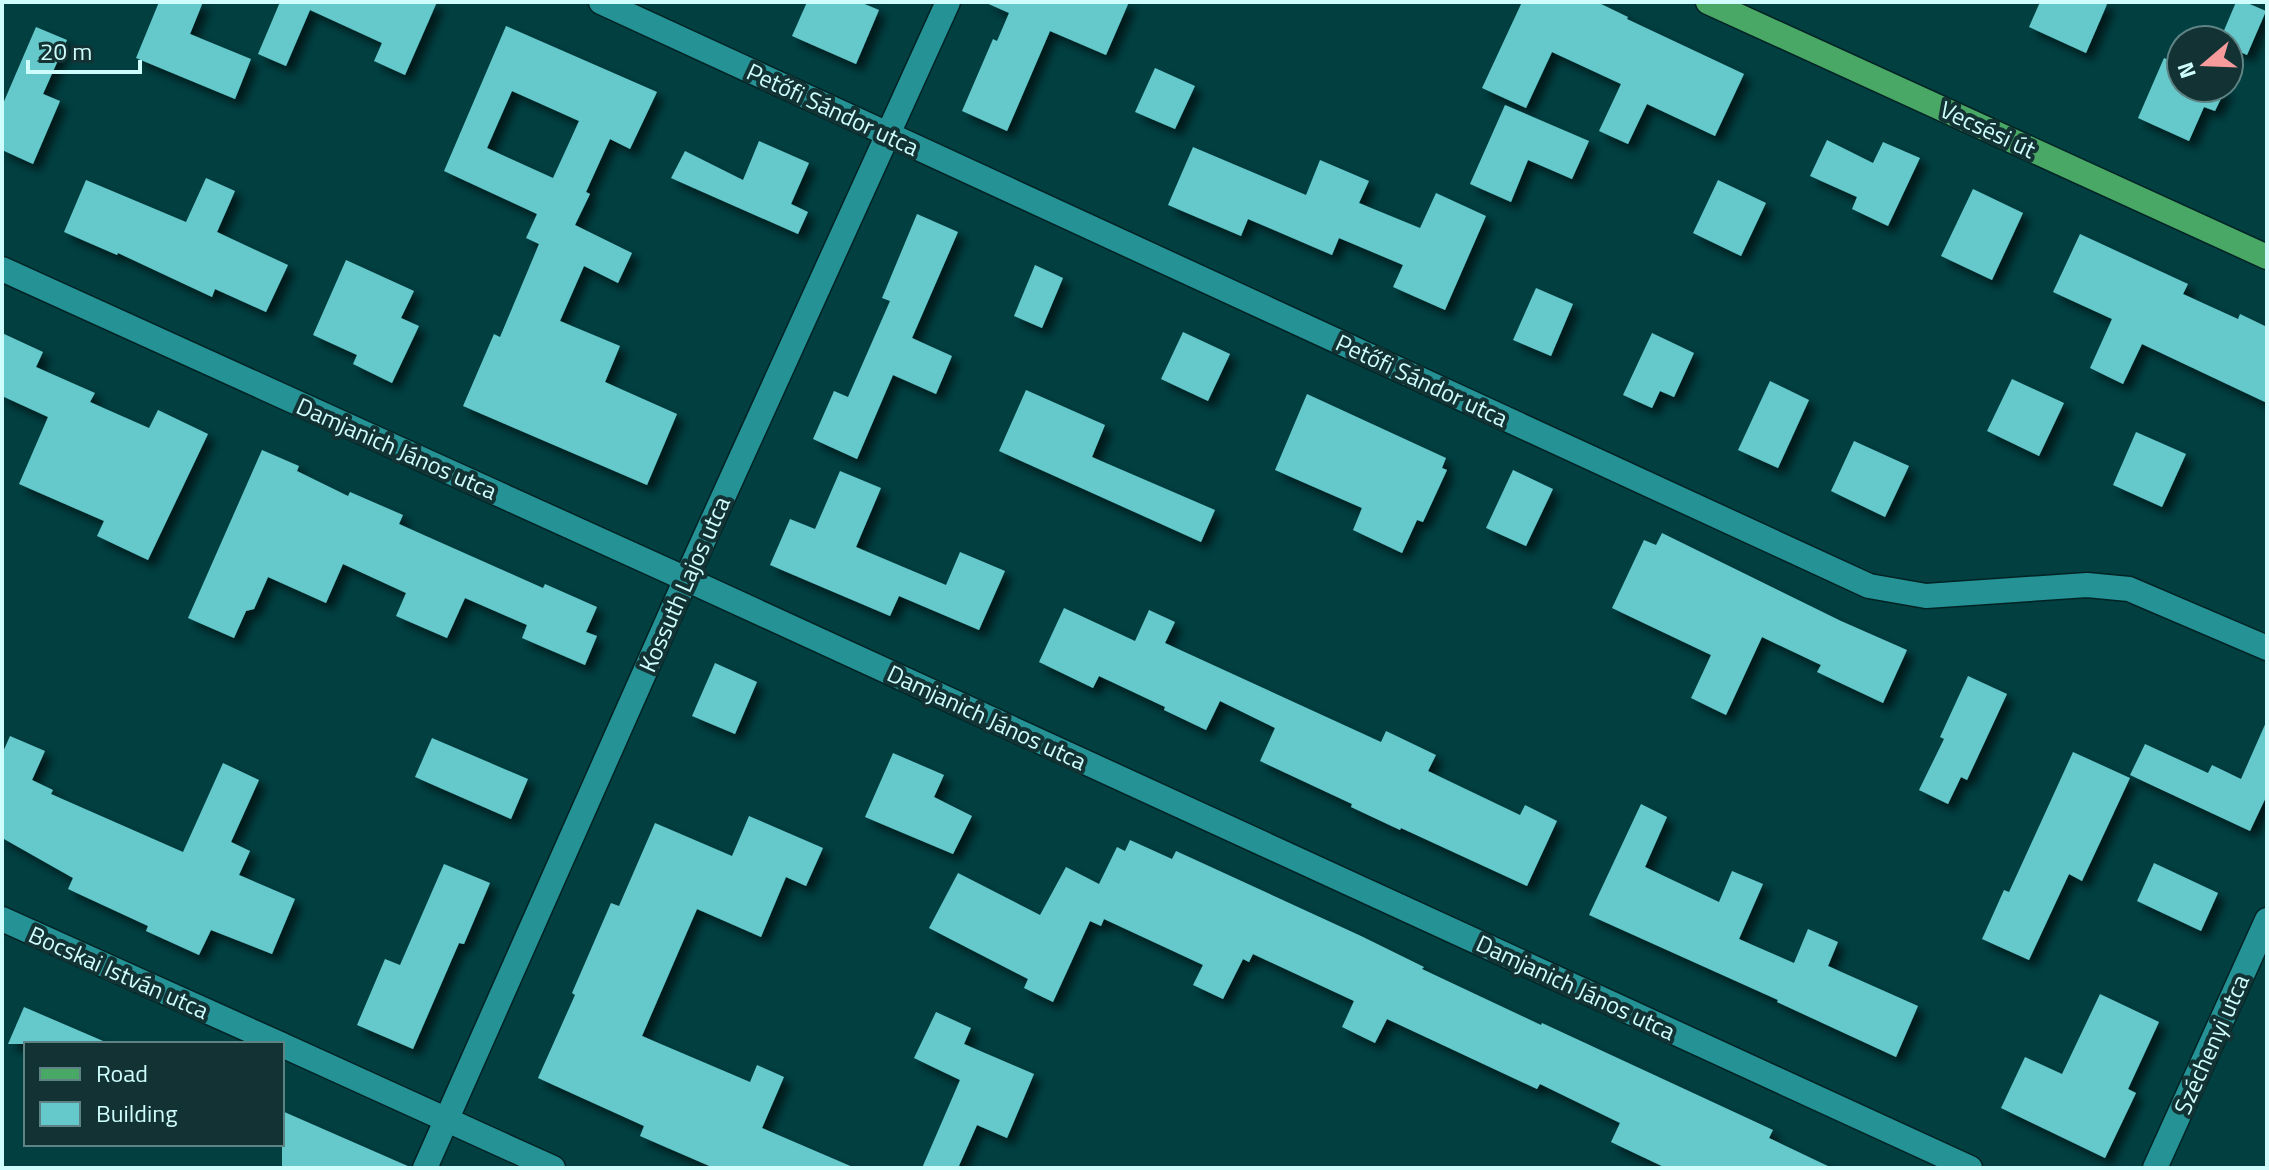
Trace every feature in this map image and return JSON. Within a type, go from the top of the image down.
[{"type":"main road","name":"Vecsési út","points":[[1708,2],[2267,257]]},
{"type":"street","name":"Petőfi Sándor utca","points":[[601,2],[1869,586],[1926,596],[2087,585],[2129,589],[2267,648]]},
{"type":"street","name":"Kossuth Lajos utca","points":[[425,1168],[686,579],[948,2]]},
{"type":"street","name":"Damjanich János utca","points":[[2,269],[1970,1168]]},
{"type":"street","name":"Bocskai István utca","points":[[2,919],[277,1042]]},
{"type":"street","name":"Széchenyi utca","points":[[2155,1168],[2267,920]]},
{"type":"street","name":"Bocskai István utca","points":[[284,1045],[553,1168]]},
{"type":"building","points":[[159,2],[203,2],[190,34],[251,59],[235,99],[136,58]]},
{"type":"building","points":[[280,2],[437,2],[405,75],[374,61],[382,43],[310,10],[286,66],[258,54]]},
{"type":"building","points":[[807,2],[860,2],[879,10],[856,64],[792,36]]},
{"type":"building","points":[[984,2],[1129,2],[1106,55],[1050,31],[1007,131],[962,111],[993,39],[997,41],[1009,13]]},
{"type":"building","points":[[1522,2],[1597,2],[1744,74],[1715,136],[1647,104],[1628,144],[1599,131],[1621,84],[1552,52],[1526,108],[1482,88]]},
{"type":"building","points":[[2040,2],[2108,2],[2086,53],[2029,27]]},
{"type":"building","points":[[2236,2],[2245,2],[2266,11],[2247,55],[2245,24],[2227,24]]},
{"type":"building","points":[[506,26],[657,92],[630,149],[610,139],[575,225],[632,253],[618,283],[584,266],[560,321],[620,346],[605,382],[677,414],[647,485],[463,406],[494,334],[500,337],[539,244],[526,238],[537,214],[444,171]],"holes":[[[512,91],[579,121],[553,178],[487,148]]]},
{"type":"building","points":[[36,27],[67,40],[43,94],[60,101],[33,164],[2,150],[2,106]]},
{"type":"building","points":[[2164,58],[2165,104],[2218,104],[2215,111],[2204,107],[2189,141],[2138,118]]},
{"type":"building","points":[[1155,68],[1195,86],[1175,129],[1135,112]]},
{"type":"building","points":[[1505,105],[1589,141],[1572,179],[1528,160],[1511,202],[1470,184]]},
{"type":"building","points":[[1827,140],[1873,163],[1883,142],[1920,158],[1888,226],[1852,209],[1857,197],[1810,176]]},
{"type":"building","points":[[759,141],[809,163],[791,204],[808,212],[798,234],[671,178],[685,151],[743,180]]},
{"type":"building","points":[[1193,147],[1306,195],[1320,160],[1369,181],[1359,203],[1420,228],[1436,193],[1486,216],[1445,310],[1393,287],[1403,265],[1339,238],[1332,255],[1248,219],[1241,236],[1168,205]]},
{"type":"building","points":[[206,178],[235,191],[217,232],[288,265],[266,312],[215,289],[212,297],[118,253],[64,232],[86,180],[186,222]]},
{"type":"building","points":[[1718,180],[1766,203],[1741,256],[1693,233]]},
{"type":"building","points":[[1973,189],[2023,213],[1992,280],[1941,256]]},
{"type":"building","points":[[917,214],[958,232],[912,338],[952,356],[936,394],[893,375],[857,459],[813,439],[834,391],[848,397],[890,301],[882,298]]},
{"type":"building","points":[[2080,234],[2188,284],[2183,294],[2238,319],[2240,314],[2267,327],[2267,403],[2142,344],[2123,384],[2090,368],[2112,319],[2053,292]]},
{"type":"building","points":[[346,260],[414,291],[401,318],[419,326],[392,383],[353,364],[357,355],[313,335]]},
{"type":"building","points":[[1035,265],[1063,278],[1042,328],[1014,316]]},
{"type":"building","points":[[1536,288],[1573,304],[1551,356],[1513,340]]},
{"type":"building","points":[[1183,332],[1230,354],[1208,401],[1161,379]]},
{"type":"building","points":[[2,333],[43,352],[36,367],[95,393],[90,402],[149,428],[158,410],[208,434],[148,560],[97,536],[104,521],[19,484],[48,417],[2,396]]},
{"type":"building","points":[[1652,333],[1694,353],[1674,397],[1660,391],[1652,408],[1623,395]]},
{"type":"building","points":[[2012,379],[2064,403],[2039,456],[1987,431]]},
{"type":"building","points":[[1770,381],[1809,400],[1778,468],[1738,450]]},
{"type":"building","points":[[1026,390],[1105,425],[1092,457],[1215,510],[1201,542],[999,451]]},
{"type":"building","points":[[1307,394],[1446,458],[1442,468],[1447,470],[1423,522],[1417,520],[1402,553],[1353,530],[1362,508],[1275,470]]},
{"type":"building","points":[[2136,432],[2186,454],[2162,507],[2113,485]]},
{"type":"building","points":[[1854,441],[1909,466],[1885,517],[1831,491]]},
{"type":"building","points":[[262,450],[299,466],[297,471],[348,496],[350,492],[403,515],[399,524],[543,588],[545,584],[597,607],[586,632],[597,636],[585,665],[522,638],[527,625],[465,598],[447,638],[396,616],[406,593],[343,564],[326,603],[268,577],[254,609],[246,611],[234,638],[188,618]]},
{"type":"building","points":[[1513,470],[1553,489],[1526,546],[1486,528]]},
{"type":"building","points":[[840,471],[881,488],[856,547],[946,585],[960,552],[1005,571],[979,630],[899,596],[890,616],[770,565],[790,519],[815,529]]},
{"type":"building","points":[[1662,533],[1907,650],[1883,703],[1817,672],[1821,665],[1762,637],[1726,715],[1691,698],[1711,655],[1612,608],[1644,540],[1656,545]]},
{"type":"building","points":[[1064,608],[1135,641],[1149,610],[1175,622],[1165,643],[1381,742],[1386,731],[1436,755],[1428,771],[1520,815],[1525,805],[1557,821],[1527,886],[1400,830],[1260,761],[1275,728],[1220,701],[1206,730],[1099,676],[1093,688],[1039,662]]},
{"type":"building","points":[[715,663],[757,682],[735,734],[692,716]]},
{"type":"building","points":[[1968,676],[2007,694],[1967,780],[1961,777],[1948,804],[1919,790],[1944,739],[1940,737]]},
{"type":"building","points":[[2267,720],[2267,795],[2250,831],[2130,775],[2145,744],[2208,773],[2212,765],[2241,779]]},
{"type":"building","points":[[10,736],[45,751],[32,780],[53,790],[51,794],[183,852],[223,763],[259,780],[231,842],[250,851],[239,875],[295,899],[272,954],[211,930],[199,955],[146,931],[148,926],[68,889],[73,878],[4,839],[2,844],[2,754]]},
{"type":"building","points":[[432,738],[528,779],[511,819],[415,777]]},
{"type":"building","points":[[2073,752],[2130,778],[2082,881],[2069,874],[2029,960],[1982,939],[2004,890],[2009,892]]},
{"type":"building","points":[[893,753],[944,775],[934,797],[972,816],[953,854],[865,817]]},
{"type":"building","points":[[1641,804],[1667,817],[1645,867],[1719,902],[1732,871],[1763,884],[1739,939],[1794,963],[1808,929],[1838,942],[1828,966],[1918,1006],[1896,1057],[1589,915]]},
{"type":"building","points":[[749,816],[823,848],[806,886],[786,877],[761,937],[697,909],[642,1036],[750,1082],[757,1065],[784,1077],[762,1128],[855,1168],[714,1168],[640,1136],[644,1126],[538,1078],[611,903],[619,906],[655,823],[732,856]]},
{"type":"building","points":[[1130,840],[1172,859],[1176,851],[1361,936],[1424,967],[1422,969],[1773,1130],[1769,1138],[1832,1168],[1666,1168],[1611,1142],[1620,1123],[1540,1084],[1537,1089],[1387,1019],[1375,1043],[1342,1027],[1354,1001],[1253,954],[1249,962],[1243,959],[1223,999],[1193,985],[1203,965],[1104,919],[1101,926],[1090,921],[1053,1002],[1024,988],[1028,979],[929,928],[958,873],[1040,915],[1066,867],[1099,884],[1117,847],[1125,851]]},
{"type":"building","points":[[2154,863],[2218,893],[2201,931],[2137,901]]},
{"type":"building","points":[[444,864],[490,883],[464,944],[459,943],[413,1049],[357,1025],[385,959],[400,965]]},
{"type":"building","points":[[2100,994],[2159,1022],[2128,1089],[2136,1093],[2105,1158],[2001,1108],[2025,1057],[2062,1074]]},
{"type":"building","points":[[24,1007],[105,1042],[24,1042],[8,1044]]},
{"type":"building","points":[[936,1012],[971,1028],[964,1044],[1034,1074],[1007,1138],[977,1125],[958,1168],[922,1168],[960,1080],[914,1058]]},
{"type":"building","points":[[284,1112],[410,1167],[410,1168],[282,1168]]}]
